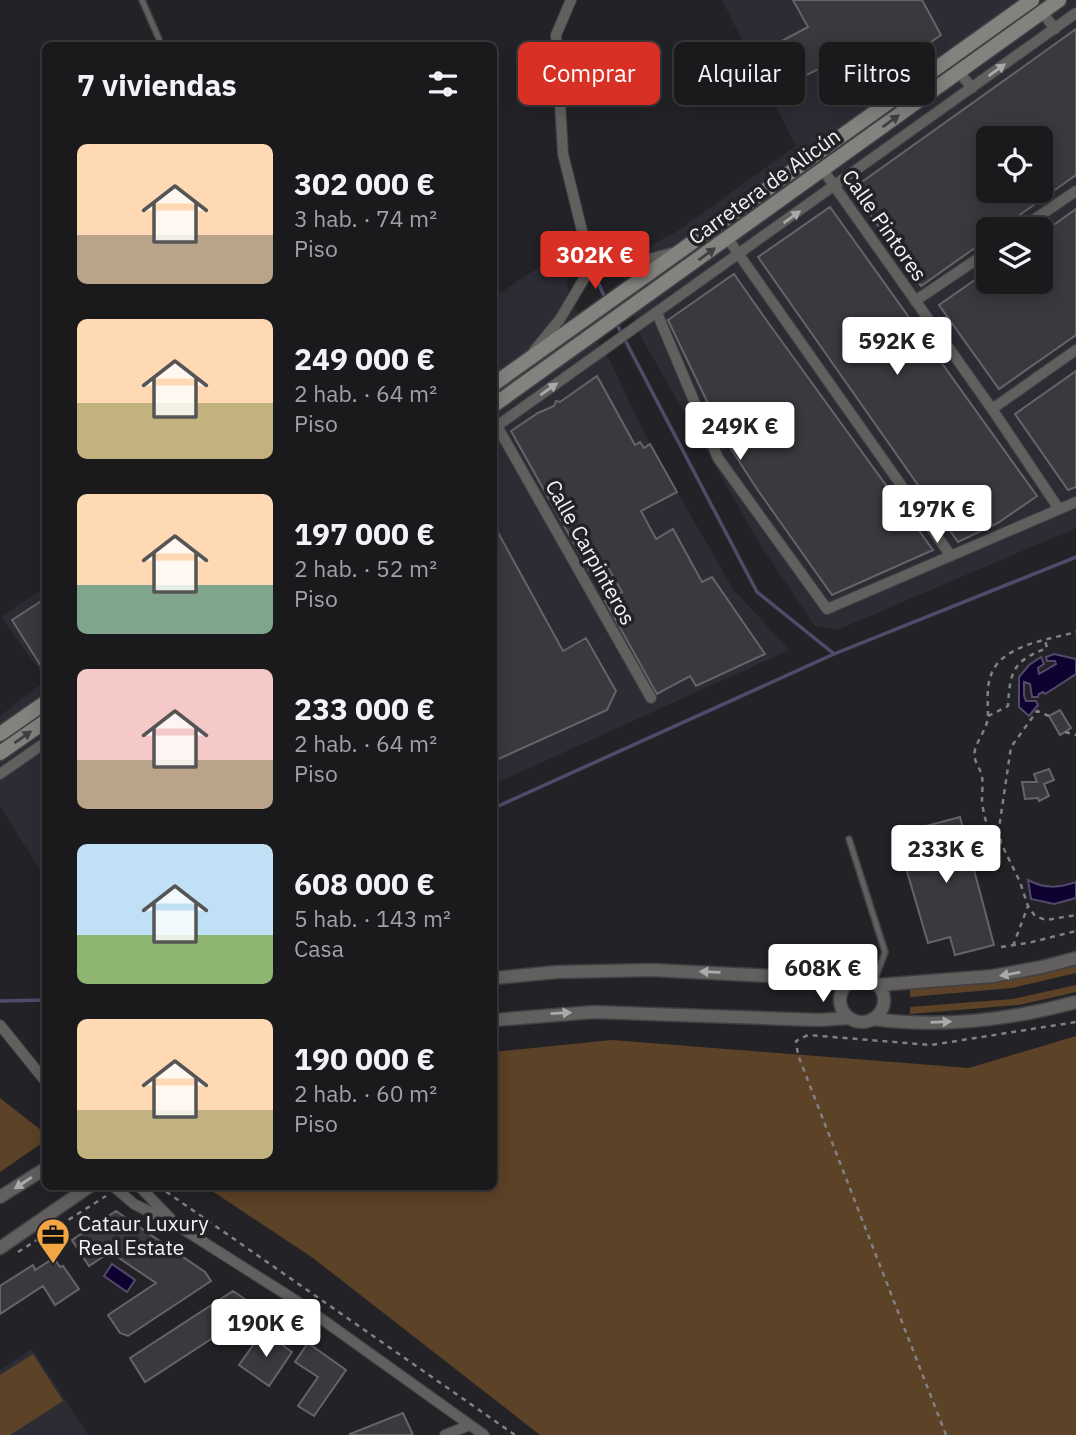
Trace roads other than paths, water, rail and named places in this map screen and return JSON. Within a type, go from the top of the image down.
[{"type":"main road","name":"Carretera de Alicún","points":[[497,382],[1032,0]]},
{"type":"main road","name":"Carretera de Alicún","points":[[497,403],[1059,0]]},
{"type":"main road","points":[[0,734],[42,705]]},
{"type":"main road","points":[[0,753],[42,724]]},
{"type":"street","points":[[524,363],[559,319],[591,267],[563,154],[556,34],[571,0]]},
{"type":"street","points":[[1042,12],[1055,29]]},
{"type":"street","points":[[497,426],[1076,13]]},
{"type":"street","points":[[959,72],[972,88]]},
{"type":"street","name":"Calle Pintores","points":[[823,170],[992,409],[1059,509]]},
{"type":"street","points":[[1038,217],[1076,191]]},
{"type":"street","points":[[728,239],[951,556]]},
{"type":"street","points":[[591,267],[635,263],[683,250]]},
{"type":"street","points":[[915,301],[976,260]]},
{"type":"street","points":[[657,313],[718,458],[827,609],[1076,502]]},
{"type":"street","points":[[992,409],[1076,350]]},
{"type":"street","name":"Calle Carpinteros","points":[[497,429],[651,698]]},
{"type":"street","points":[[0,774],[42,745]]},
{"type":"street","points":[[876,984],[993,976],[1076,958]]},
{"type":"street","points":[[497,978],[557,972],[652,970],[851,980],[865,978],[876,984],[884,998],[881,1012],[863,1023],[848,1018],[819,1020],[594,1012],[497,1020]]},
{"type":"street","points":[[848,1018],[843,1013],[839,998],[841,991],[851,980]]},
{"type":"street","points":[[873,1019],[904,1023],[968,1021],[1031,1013],[1076,1002]]},
{"type":"street","points":[[0,1025],[42,1077]]},
{"type":"street","points":[[0,1197],[42,1171]]},
{"type":"street","points":[[2,1241],[84,1190]]},
{"type":"street","points":[[116,1190],[134,1204],[175,1224],[295,1300],[484,1435]]},
{"type":"street","points":[[143,1190],[175,1224]]},
{"type":"street","points":[[445,1435],[470,1425]]},
{"type":"lane","points":[[142,0],[160,42]]},
{"type":"lane","points":[[849,839],[885,952],[876,984]]},
{"type":"waterway","points":[[592,269],[606,300]]},
{"type":"waterway","points":[[616,323],[757,592],[833,653]]},
{"type":"waterway","points":[[497,807],[834,654],[1076,557]]},
{"type":"waterway","points":[[0,1001],[42,1000]]},
{"type":"place","name":"Cataur Luxury Real Estate","points":[[53,1265]]}]
